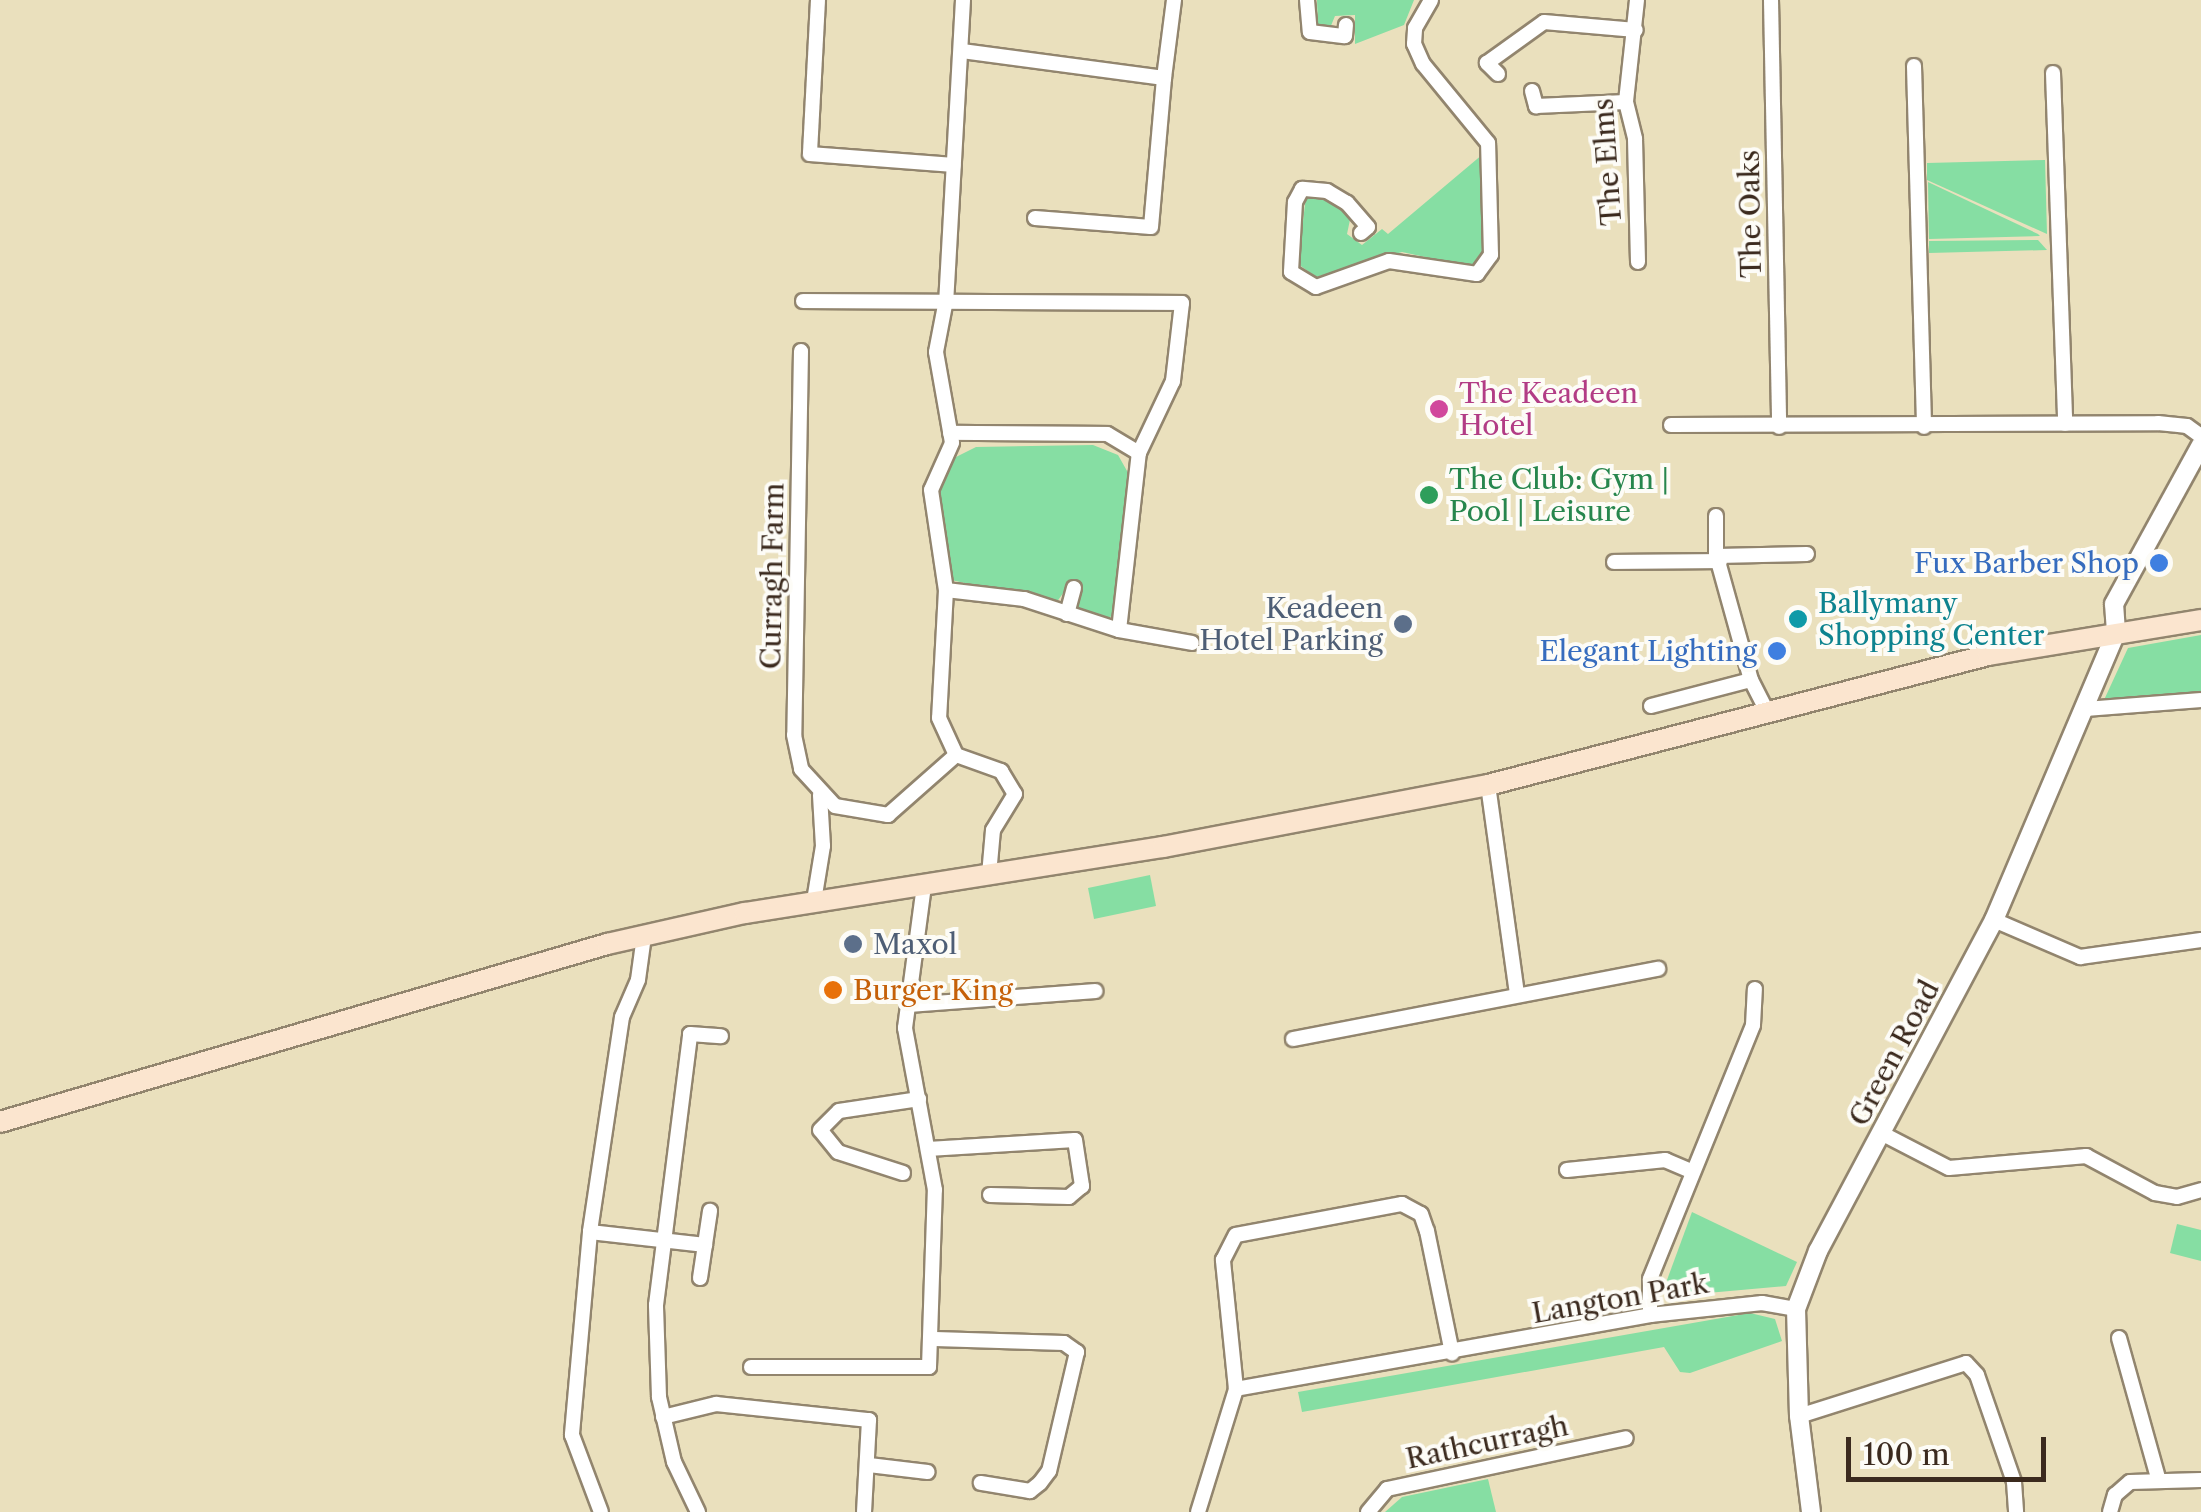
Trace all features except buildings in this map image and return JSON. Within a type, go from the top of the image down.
[{"type":"main road","points":[[0,1122],[644,936],[814,901],[989,875],[1488,785],[1988,656],[2201,620]]},
{"type":"street","points":[[818,0],[810,154],[954,165]]},
{"type":"street","points":[[963,0],[946,300],[936,352],[950,434],[931,490],[946,590],[939,718],[956,755],[1001,771],[1015,794],[993,830],[989,875]]},
{"type":"street","points":[[1034,218],[1152,227],[1174,0]]},
{"type":"street","points":[[1307,0],[1310,32],[1345,36],[1346,25]]},
{"type":"street","points":[[1362,233],[1368,226],[1347,203],[1327,192],[1302,189],[1294,202],[1290,272],[1316,286],[1389,261],[1477,274],[1491,254],[1488,144],[1422,64],[1414,44],[1415,28],[1431,0]]},
{"type":"street","name":"The Elms","points":[[1637,0],[1626,102],[1635,139],[1638,262]]},
{"type":"street","name":"The Oaks","points":[[1772,0],[1779,427]]},
{"type":"street","points":[[1498,74],[1487,63],[1544,22],[1636,30]]},
{"type":"street","points":[[962,51],[1164,78]]},
{"type":"street","points":[[1914,66],[1924,427]]},
{"type":"street","points":[[2053,73],[2065,424]]},
{"type":"street","points":[[1532,90],[1536,106],[1626,102]]},
{"type":"street","points":[[803,301],[1182,303],[1173,381],[1140,454],[1118,630]]},
{"type":"street","name":"Curragh Farm","points":[[800,351],[794,736],[801,768],[820,795],[823,846],[814,901]]},
{"type":"street","points":[[1670,425],[1924,427],[2158,422],[2187,426],[2201,436]]},
{"type":"street","points":[[950,434],[1107,434],[1140,454]]},
{"type":"street","name":"Green Road","points":[[1811,1512],[1799,1416],[1796,1309],[1818,1252],[1994,920],[2116,632],[2114,604],[2201,446]]},
{"type":"street","points":[[1716,516],[1719,558],[1750,680],[1768,714]]},
{"type":"street","points":[[1614,562],[1807,554]]},
{"type":"street","points":[[1066,614],[1074,588]]},
{"type":"street","points":[[946,590],[1024,599],[1118,630],[1192,643]]},
{"type":"street","points":[[1651,706],[1750,680]]},
{"type":"street","points":[[2086,709],[2201,700]]},
{"type":"street","points":[[820,795],[858,814],[888,815],[956,755]]},
{"type":"street","points":[[1488,785],[1517,994]]},
{"type":"street","points":[[751,1367],[929,1367],[935,1340],[935,1190],[905,1028],[924,885]]},
{"type":"street","points":[[1994,920],[2080,958],[2201,940]]},
{"type":"street","points":[[601,1512],[572,1435],[590,1232],[622,1017],[638,980],[644,936]]},
{"type":"street","points":[[1293,1039],[1658,969]]},
{"type":"street","points":[[1650,1315],[1650,1279],[1753,1025],[1756,988]]},
{"type":"street","points":[[909,1006],[1096,991]]},
{"type":"street","points":[[698,1512],[674,1462],[654,1358],[690,1034],[721,1036]]},
{"type":"street","points":[[903,1173],[838,1152],[820,1130],[839,1111],[918,1099]]},
{"type":"street","points":[[1882,1134],[1949,1168],[2086,1156],[2155,1193],[2178,1197],[2201,1190]]},
{"type":"street","points":[[928,1150],[1075,1140],[1082,1186],[1069,1197],[990,1195]]},
{"type":"street","points":[[1567,1170],[1665,1160],[1694,1172]]},
{"type":"street","points":[[1198,1512],[1236,1389],[1223,1260],[1236,1236],[1402,1204],[1421,1214],[1452,1353]]},
{"type":"street","points":[[700,1278],[710,1211]]},
{"type":"street","points":[[590,1232],[705,1245]]},
{"type":"street","name":"Langton Park","points":[[1236,1389],[1650,1315],[1751,1303],[1796,1309]]},
{"type":"street","points":[[935,1340],[1064,1342],[1076,1352],[1040,1484],[1030,1492],[981,1482]]},
{"type":"street","points":[[2125,1343],[2158,1481]]},
{"type":"street","points":[[1799,1416],[1966,1363],[1977,1375],[2014,1482],[2016,1512]]},
{"type":"street","points":[[663,1417],[716,1404],[869,1420],[864,1512]]},
{"type":"street","name":"Rathcurragh","points":[[1368,1512],[1387,1489],[1626,1438]]},
{"type":"street","points":[[869,1465],[928,1472]]},
{"type":"street","points":[[2110,1512],[2121,1487],[2201,1480]]},
{"type":"green space","points":[[1317,0],[1414,0],[1404,25],[1355,44],[1355,15],[1335,16],[1330,28],[1318,27]]},
{"type":"green space","points":[[1483,154],[1485,247],[1471,267],[1402,252],[1316,277],[1298,264],[1306,196],[1332,197],[1351,215],[1347,234],[1362,245],[1382,229],[1388,234]]},
{"type":"green space","points":[[2045,160],[2047,234],[1927,180],[1927,163]]},
{"type":"green space","points":[[1928,182],[2038,234],[2040,236],[1929,239]]},
{"type":"green space","points":[[2038,240],[2047,250],[1929,253],[1929,241]]},
{"type":"green space","points":[[1093,445],[1118,455],[1131,478],[1113,615],[1106,620],[1079,610],[1069,585],[1056,603],[951,580],[939,490],[950,460],[976,447]]},
{"type":"green space","points":[[2201,635],[2201,692],[2117,705],[2104,700],[2128,648]]},
{"type":"green space","points":[[1150,875],[1156,906],[1094,919],[1088,888]]},
{"type":"green space","points":[[1692,1212],[1797,1262],[1786,1286],[1674,1296],[1667,1280]]},
{"type":"green space","points":[[2177,1224],[2201,1230],[2201,1261],[2170,1253]]},
{"type":"green space","points":[[1750,1313],[1775,1319],[1782,1341],[1690,1373],[1680,1372],[1664,1347],[1302,1412],[1298,1392]]},
{"type":"green space","points":[[1488,1479],[1496,1512],[1385,1512],[1402,1497]]},
{"type":"place","name":"The Keadeen Hotel","points":[[1439,409]]},
{"type":"place","name":"The Club: Gym | Pool | Leisure","points":[[1429,495]]},
{"type":"place","name":"Fux Barber Shop","points":[[2159,563]]},
{"type":"place","name":"Ballymany Shopping Center","points":[[1798,619]]},
{"type":"place","name":"Keadeen Hotel Parking","points":[[1403,624]]},
{"type":"place","name":"Elegant Lighting","points":[[1777,651]]},
{"type":"place","name":"Maxol","points":[[853,944]]},
{"type":"place","name":"Burger King","points":[[833,990]]}]
